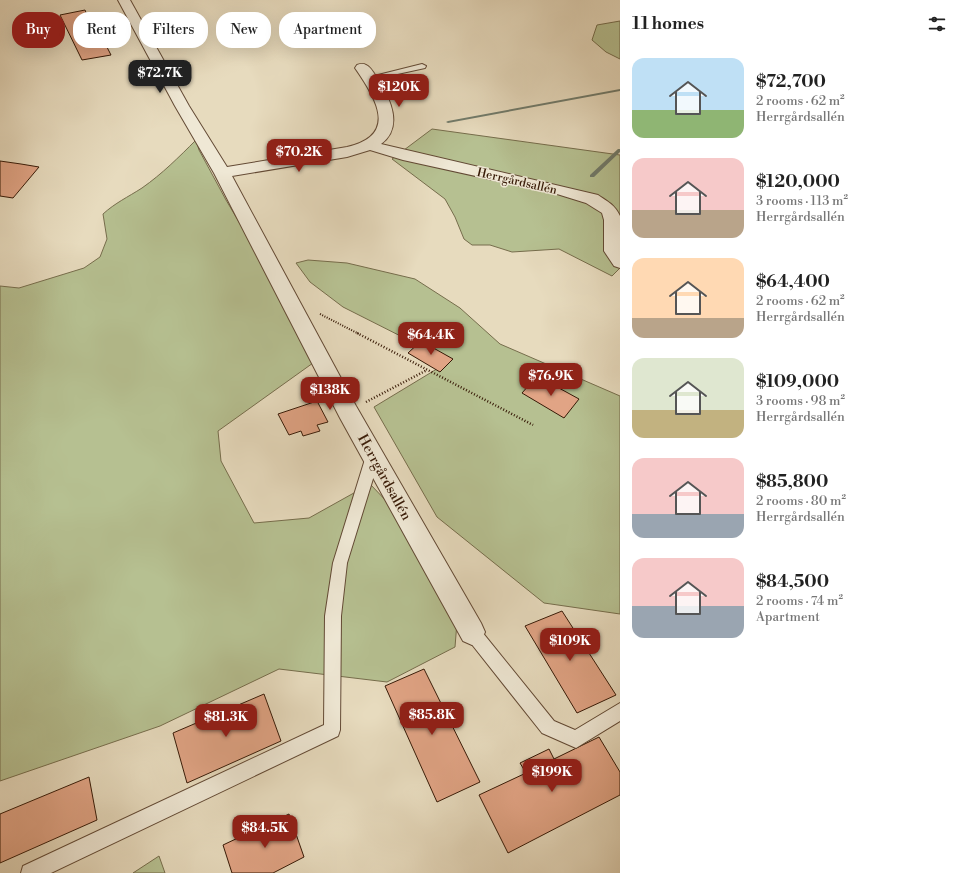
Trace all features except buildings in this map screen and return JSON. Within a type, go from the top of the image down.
[{"type":"street","name":"Herrgårdsallén","points":[[124,0],[182,106],[222,173],[348,412],[472,632]]},
{"type":"street","points":[[222,173],[347,152],[369,145],[382,135],[387,124],[386,109],[381,96],[366,73]]},
{"type":"street","name":"Herrgårdsallén","points":[[369,145],[403,155],[560,190],[592,199],[609,210],[613,220],[613,251],[620,262]]},
{"type":"lane","points":[[366,73],[422,66]]},
{"type":"lane","points":[[30,873],[332,730],[333,616],[340,563],[373,456]]},
{"type":"lane","points":[[472,632],[548,727],[576,739],[620,711]]},
{"type":"path","points":[[289,299],[533,425]]},
{"type":"path","points":[[348,412],[427,370]]},
{"type":"green space","points":[[620,21],[620,59],[606,52],[592,40],[597,25]]},
{"type":"green space","points":[[432,129],[620,155],[620,268],[612,276],[559,249],[512,252],[490,245],[472,245],[464,239],[455,217],[445,199],[392,159]]},
{"type":"green space","points":[[196,140],[199,150],[226,200],[268,271],[313,363],[218,431],[221,461],[254,523],[309,518],[370,484],[392,507],[457,622],[455,647],[387,682],[279,669],[160,726],[0,781],[0,286],[19,288],[84,268],[100,257],[107,239],[103,214],[156,177]]},
{"type":"green space","points":[[308,260],[347,263],[415,279],[460,308],[500,344],[620,396],[620,614],[544,603],[437,517],[374,407],[450,361],[343,307],[310,282],[296,263]]},
{"type":"green space","points":[[159,856],[165,873],[133,873]]},
{"type":"waterway","points":[[448,122],[620,90]]},
{"type":"waterway","points":[[592,176],[620,150]]}]
